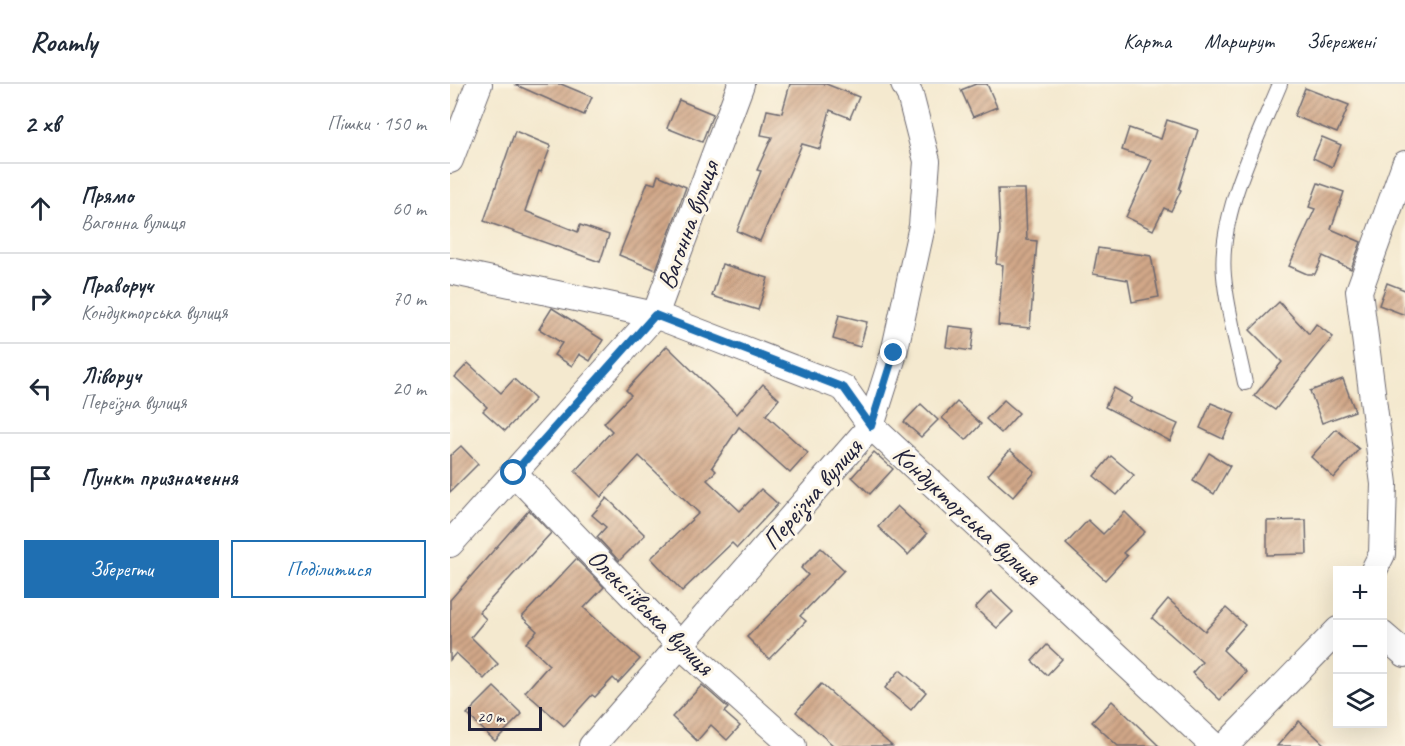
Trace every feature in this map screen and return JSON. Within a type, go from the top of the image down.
[{"type":"street","points":[[450,160],[479,84]]},
{"type":"street","name":"Вагонна вулиця","points":[[450,544],[655,315],[741,84]]},
{"type":"street","name":"Переїзна вулиця","points":[[592,746],[871,426],[894,353],[922,226],[927,161],[910,95],[904,84]]},
{"type":"street","points":[[1376,566],[1382,554],[1395,484],[1359,291],[1405,164]]},
{"type":"street","name":"Кондукторська вулиця","points":[[450,271],[655,315],[844,388],[871,426],[1214,746]]},
{"type":"street","name":"Олексіївська вулиця","points":[[514,473],[679,644],[793,746]]},
{"type":"street","points":[[1225,746],[1333,635]]},
{"type":"street","points":[[1387,638],[1405,654]]},
{"type":"lane","points":[[1245,383],[1224,275],[1225,240],[1239,186],[1280,84]]},
{"type":"building","points":[[514,84],[561,84],[592,97],[584,115]]},
{"type":"building","points":[[790,84],[826,84],[859,97],[850,118],[830,110],[820,149],[802,144],[760,241],[737,231],[761,171],[757,170],[772,137],[761,135],[767,110],[782,113]]},
{"type":"building","points":[[976,84],[987,84],[997,107],[973,117],[961,90]]},
{"type":"building","points":[[1305,88],[1349,105],[1337,133],[1294,116]]},
{"type":"building","points":[[679,100],[713,114],[702,142],[667,128]]},
{"type":"building","points":[[1167,120],[1198,130],[1179,189],[1181,190],[1171,211],[1164,208],[1153,230],[1126,217],[1152,160],[1122,150],[1129,128],[1161,139]]},
{"type":"building","points":[[515,131],[551,146],[541,172],[539,171],[525,211],[578,232],[580,225],[609,235],[600,262],[484,221]]},
{"type":"building","points":[[1322,137],[1341,145],[1332,167],[1313,158]]},
{"type":"building","points":[[658,175],[686,187],[656,270],[619,255],[648,182],[655,184]]},
{"type":"building","points":[[1318,183],[1344,192],[1331,229],[1361,242],[1351,269],[1323,256],[1315,274],[1307,274],[1289,266],[1315,209],[1309,207]]},
{"type":"building","points":[[998,189],[1025,189],[1027,240],[1037,241],[1030,328],[998,325],[1003,265],[996,264],[1000,231]]},
{"type":"building","points":[[1098,248],[1151,256],[1159,297],[1132,302],[1128,280],[1093,274]]},
{"type":"building","points":[[722,264],[768,278],[758,310],[712,296]]},
{"type":"building","points":[[1387,283],[1405,290],[1405,315],[1379,305]]},
{"type":"building","points":[[1279,302],[1309,334],[1316,324],[1333,337],[1275,410],[1254,396],[1282,362],[1250,330]]},
{"type":"building","points":[[552,308],[603,340],[590,361],[579,354],[572,366],[554,355],[562,343],[539,329]]},
{"type":"building","points":[[839,315],[867,322],[860,347],[833,339]]},
{"type":"building","points":[[949,326],[974,329],[971,351],[946,347]]},
{"type":"building","points":[[667,346],[737,414],[763,384],[779,399],[766,415],[808,453],[790,473],[739,427],[712,467],[716,471],[707,480],[740,511],[761,489],[778,504],[737,548],[732,543],[682,591],[651,558],[699,513],[639,456],[601,497],[575,471],[612,431],[604,423],[631,395],[626,390]]},
{"type":"building","points":[[468,363],[501,393],[514,379],[535,399],[505,431],[483,411],[487,407],[455,377]]},
{"type":"building","points":[[1343,379],[1355,411],[1322,423],[1310,391]]},
{"type":"building","points":[[1114,388],[1132,398],[1129,402],[1178,424],[1170,441],[1105,407]]},
{"type":"building","points":[[1004,400],[1019,413],[1001,433],[986,419]]},
{"type":"building","points":[[957,402],[981,424],[966,440],[942,418]]},
{"type":"building","points":[[1211,403],[1235,413],[1223,439],[1200,428]]},
{"type":"building","points":[[921,404],[938,420],[921,437],[904,422]]},
{"type":"building","points":[[1336,429],[1359,449],[1334,478],[1311,457]]},
{"type":"building","points":[[461,446],[478,464],[450,492],[450,456]]},
{"type":"building","points":[[1010,450],[1035,472],[1013,497],[988,475]]},
{"type":"building","points":[[874,452],[893,469],[870,494],[852,477]]},
{"type":"building","points":[[1209,453],[1230,466],[1214,494],[1193,481]]},
{"type":"building","points":[[1111,456],[1134,475],[1117,495],[1094,476]]},
{"type":"building","points":[[607,498],[645,535],[619,561],[597,537],[606,527],[592,515]]},
{"type":"building","points":[[897,506],[927,534],[908,555],[878,527]]},
{"type":"building","points":[[529,510],[551,533],[479,612],[486,619],[471,637],[498,664],[484,679],[456,653],[450,660],[450,600]]},
{"type":"building","points":[[1125,512],[1145,532],[1123,553],[1127,556],[1105,580],[1066,544],[1088,520],[1103,534]]},
{"type":"building","points":[[1306,520],[1307,554],[1267,555],[1267,521]]},
{"type":"building","points":[[821,548],[844,570],[800,616],[806,621],[769,659],[747,637],[808,575],[801,568]]},
{"type":"building","points":[[576,559],[604,587],[584,608],[640,659],[618,683],[613,678],[595,697],[592,695],[564,726],[525,692],[549,665],[526,643],[537,631],[522,617]]},
{"type":"building","points":[[991,591],[1013,612],[997,628],[975,608]]},
{"type":"building","points":[[1168,599],[1205,631],[1226,608],[1245,625],[1223,650],[1246,672],[1220,700],[1192,673],[1202,662],[1152,618]]},
{"type":"building","points":[[1047,645],[1062,659],[1047,675],[1032,661]]},
{"type":"building","points":[[900,670],[926,692],[911,710],[885,688]]},
{"type":"building","points":[[821,684],[892,746],[834,746],[796,712]]},
{"type":"building","points":[[702,685],[728,708],[724,712],[740,726],[727,740],[711,725],[697,741],[672,717]]},
{"type":"building","points":[[494,687],[522,714],[495,741],[467,714]]},
{"type":"building","points":[[1112,701],[1159,746],[1118,746],[1092,722]]},
{"type":"building","points":[[1299,721],[1326,746],[1277,746]]},
{"type":"route","points":[[514,473],[655,315],[844,388],[871,426],[894,353]]}]
